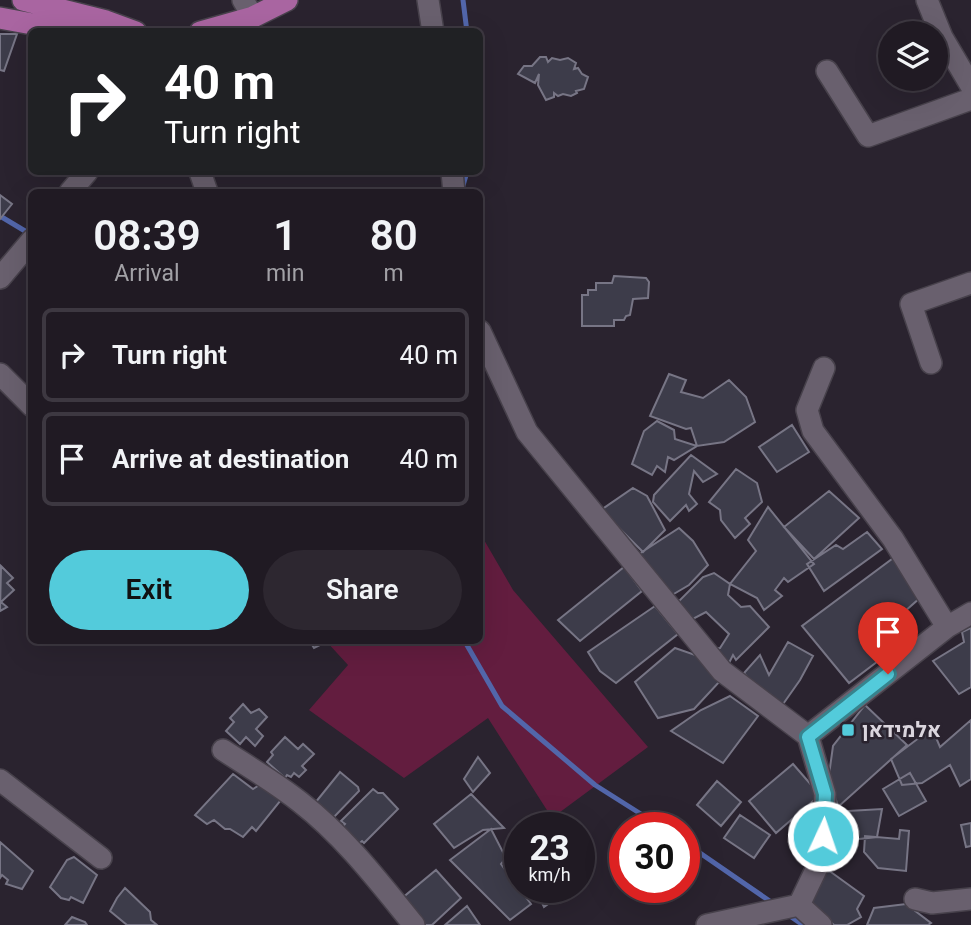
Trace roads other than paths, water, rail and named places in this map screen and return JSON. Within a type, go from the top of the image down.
[{"type":"main road","points":[[23,0],[125,28]]},
{"type":"main road","points":[[208,28],[248,9],[287,0]]},
{"type":"main road","points":[[239,28],[248,9]]},
{"type":"main road","points":[[0,18],[54,28]]},
{"type":"street","points":[[428,0],[432,28]]},
{"type":"street","points":[[927,0],[942,37],[971,86]]},
{"type":"street","points":[[827,71],[868,136],[971,99]]},
{"type":"street","points":[[73,189],[84,175]]},
{"type":"street","points":[[0,278],[28,245]]},
{"type":"street","points":[[931,363],[911,304],[971,283]]},
{"type":"street","points":[[483,337],[527,432],[535,442],[722,671],[808,737],[825,794],[822,857],[799,905]]},
{"type":"street","points":[[824,368],[807,410],[813,431],[893,539],[947,627]]},
{"type":"street","points":[[0,374],[28,401]]},
{"type":"street","points":[[808,737],[947,627],[971,613]]},
{"type":"street","points":[[223,750],[300,802],[329,828],[363,863],[414,925]]},
{"type":"street","points":[[0,780],[101,858]]},
{"type":"street","points":[[915,899],[932,903],[971,900]]},
{"type":"street","points":[[707,925],[799,905]]},
{"type":"street","points":[[799,905],[821,925]]},
{"type":"waterway","points":[[463,0],[466,28]]},
{"type":"waterway","points":[[462,189],[466,175]]},
{"type":"waterway","points":[[0,216],[28,233]]},
{"type":"waterway","points":[[466,644],[502,706],[595,785],[638,812]]},
{"type":"waterway","points":[[700,853],[774,904]]},
{"type":"waterway","points":[[787,914],[803,925]]},
{"type":"place","name":"אלמידאן","points":[[848,730]]}]
